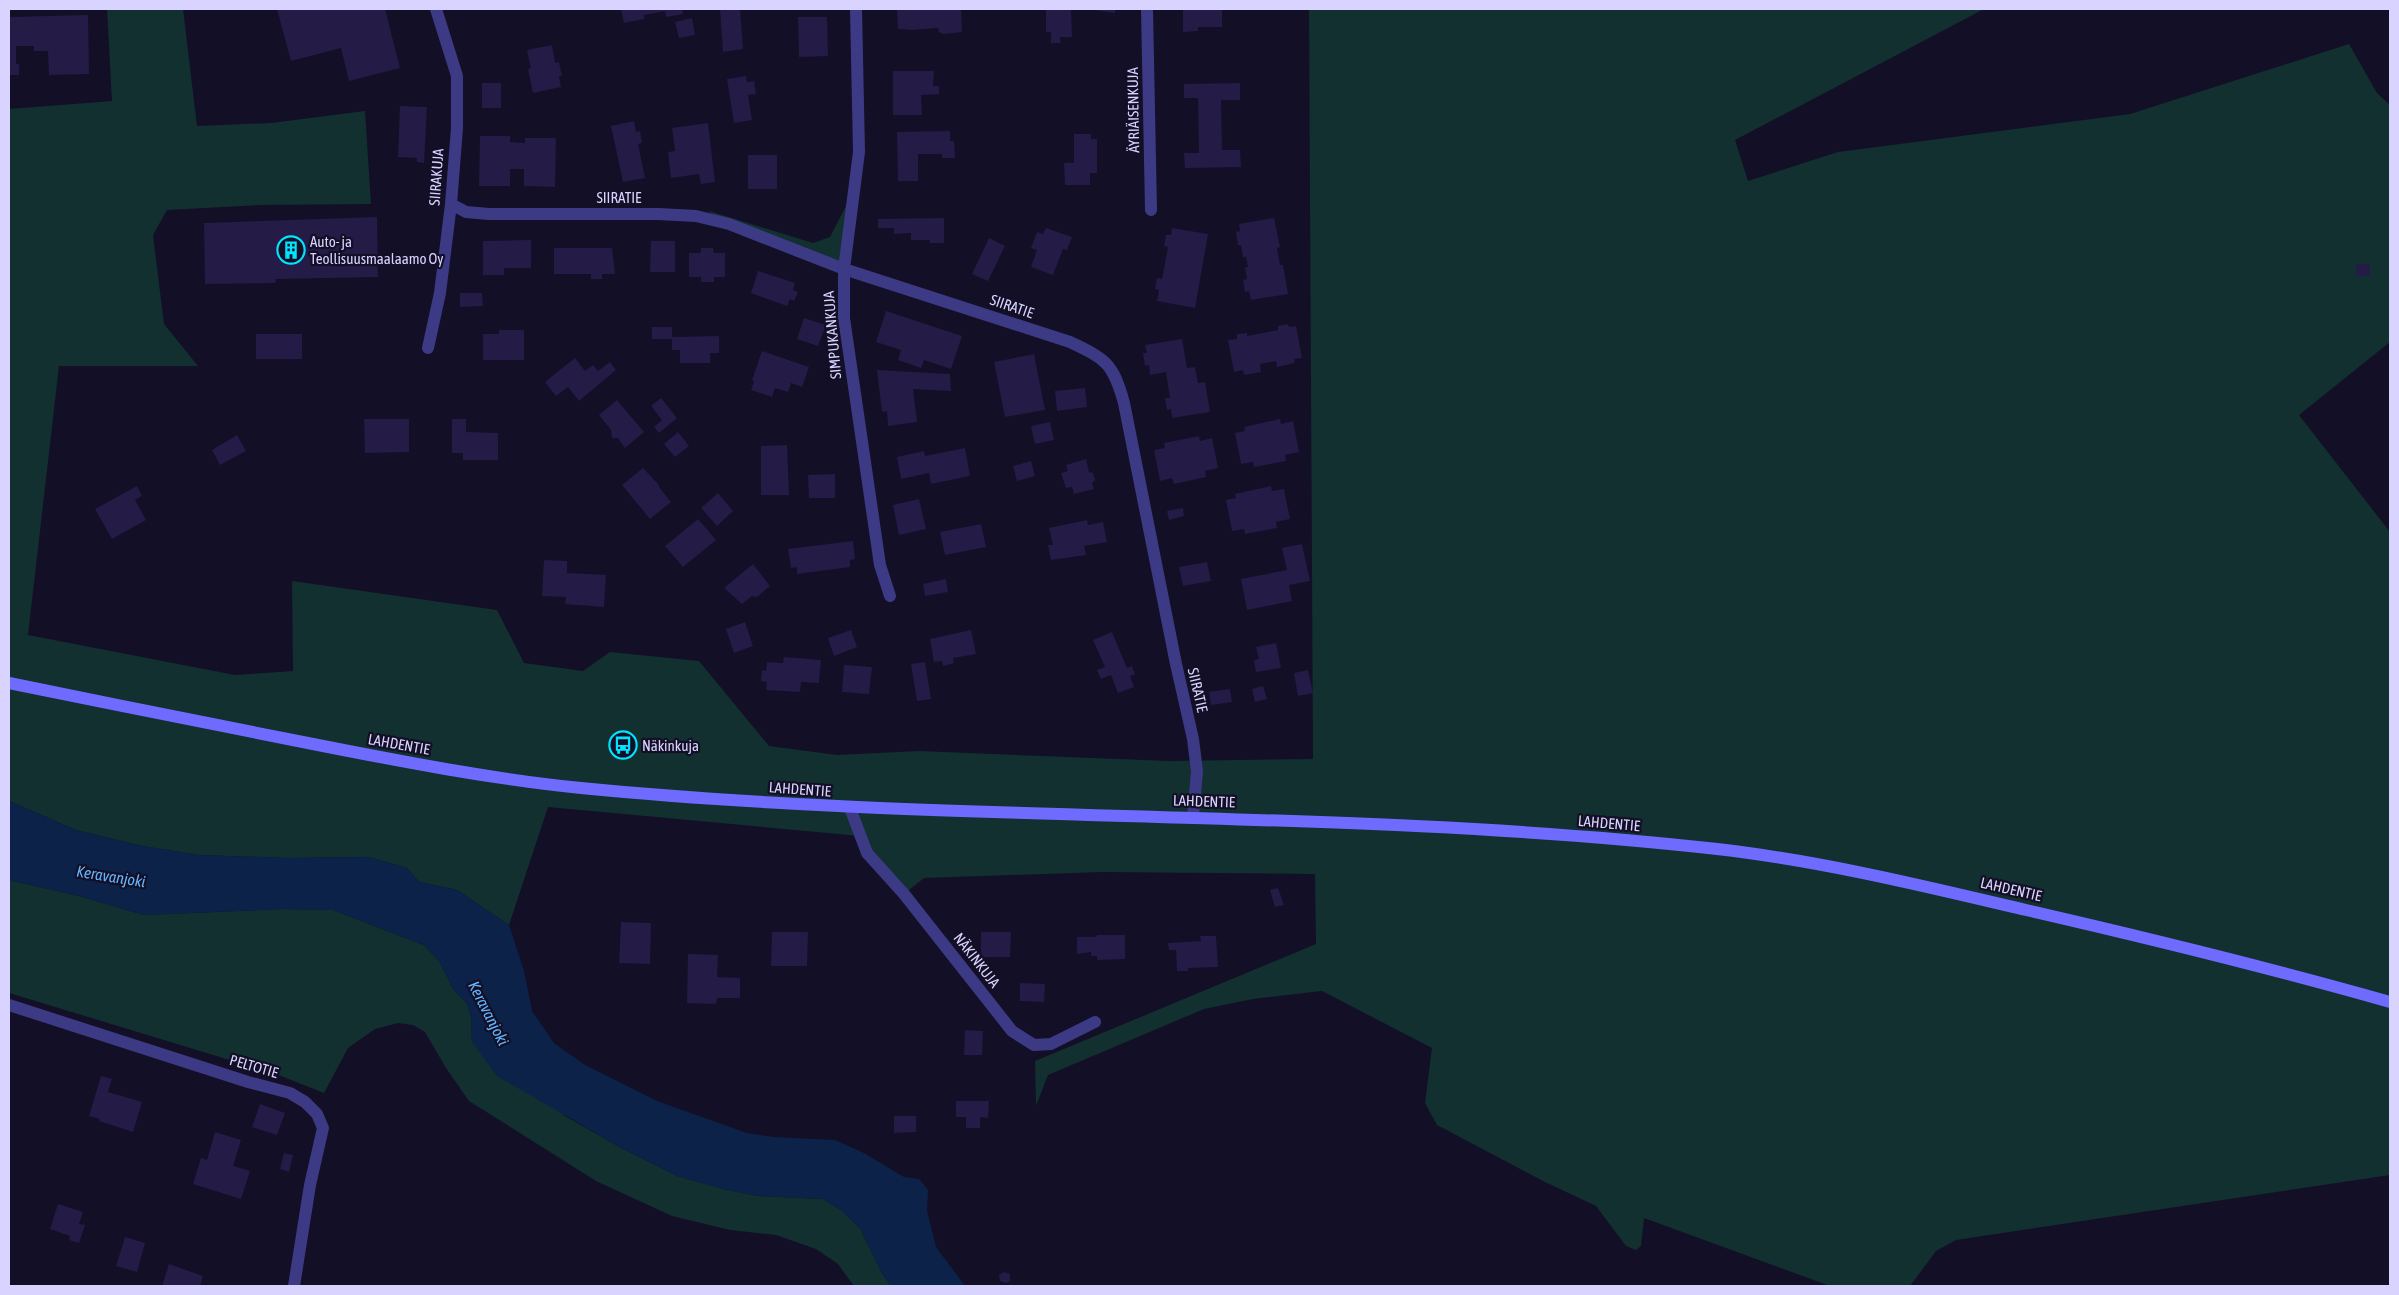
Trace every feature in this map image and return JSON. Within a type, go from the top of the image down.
[{"type":"main road","name":"LAHDENTIE","points":[[9,683],[386,759],[511,779],[622,792],[850,808],[1193,817],[1499,830],[1608,838],[1780,858],[1906,882],[2164,942],[2390,1002]]},
{"type":"street","name":"SIIRAKUJA","points":[[428,348],[440,293],[451,204],[457,128],[457,76],[436,9]]},
{"type":"street","name":"SIMPUKANKUJA","points":[[856,9],[859,152],[844,269],[846,335],[880,565],[890,596]]},
{"type":"street","name":"ÄYRIÄISENKUJA","points":[[1147,9],[1151,210]]},
{"type":"street","name":"SIIRATIE","points":[[451,204],[466,212],[489,214],[658,214],[696,216],[728,224],[844,269],[1070,342],[1104,360],[1112,370],[1124,403],[1162,598],[1193,739],[1197,772],[1193,817]]},
{"type":"street","name":"NÄKINKUJA","points":[[850,808],[867,853],[904,894],[1012,1031],[1034,1046],[1051,1044],[1095,1022]]},
{"type":"street","name":"PELTOTIE","points":[[9,1006],[248,1082],[290,1093],[306,1102],[317,1114],[323,1128],[310,1185],[294,1286]]},
{"type":"green space","points":[[107,9],[183,9],[197,126],[271,123],[365,111],[371,204],[259,205],[167,210],[153,235],[164,324],[198,366],[59,366],[28,635],[235,675],[293,671],[292,581],[497,610],[524,663],[583,671],[610,652],[699,661],[769,746],[837,755],[919,751],[1169,761],[1313,759],[1309,9],[1984,9],[1735,140],[1748,181],[1838,152],[2130,114],[2349,44],[2377,93],[2390,105],[2390,342],[2299,415],[2390,532],[2390,1175],[1956,1240],[1936,1251],[1910,1286],[1830,1286],[1644,1218],[1641,1246],[1636,1250],[1626,1246],[1596,1206],[1545,1182],[1437,1125],[1425,1103],[1432,1048],[1322,991],[1253,999],[1204,1009],[1048,1075],[1036,1106],[1035,1061],[1316,944],[1315,874],[1102,872],[924,878],[904,894],[860,836],[548,807],[509,925],[457,890],[419,882],[407,868],[369,857],[288,858],[199,855],[142,846],[76,830],[9,801],[9,109],[112,101]]},
{"type":"green space","points":[[848,202],[844,269],[729,224],[706,210],[813,243],[830,237]]},
{"type":"green space","points":[[9,880],[79,896],[144,915],[282,909],[333,910],[424,945],[439,961],[453,989],[467,1003],[471,1017],[472,1042],[565,1116],[625,1150],[677,1176],[727,1190],[759,1196],[823,1199],[841,1210],[860,1228],[882,1273],[891,1286],[854,1286],[838,1264],[816,1249],[776,1235],[730,1230],[672,1216],[596,1181],[469,1101],[446,1068],[425,1032],[413,1025],[398,1023],[375,1029],[348,1048],[324,1093],[276,1074],[9,993]]},
{"type":"water","name":"Keravanjoki","points":[[9,801],[76,830],[142,846],[199,855],[288,858],[369,857],[407,868],[419,882],[457,890],[509,925],[524,971],[532,1011],[554,1043],[585,1065],[657,1101],[747,1133],[774,1137],[835,1140],[864,1153],[904,1177],[919,1179],[928,1190],[927,1211],[936,1247],[965,1286],[891,1286],[882,1273],[860,1228],[841,1210],[823,1199],[759,1196],[727,1190],[677,1176],[625,1150],[497,1076],[472,1042],[471,1017],[467,1003],[453,989],[439,961],[424,945],[333,910],[282,909],[144,915],[79,896],[9,880]]},
{"type":"building","points":[[277,9],[385,9],[400,68],[349,81],[341,48],[291,61]]},
{"type":"building","points":[[621,9],[682,9],[683,14],[666,17],[665,11],[644,15],[644,19],[624,23]]},
{"type":"building","points":[[720,9],[740,9],[743,49],[723,52]]},
{"type":"building","points":[[897,9],[961,9],[962,32],[943,34],[939,32],[938,28],[898,29]]},
{"type":"building","points":[[1046,9],[1071,9],[1072,37],[1060,37],[1061,43],[1051,43],[1051,32],[1046,32]]},
{"type":"building","points":[[1088,9],[1115,9],[1115,13]]},
{"type":"building","points":[[1183,9],[1222,9],[1222,27],[1198,27],[1198,31],[1183,32]]},
{"type":"building","points":[[88,15],[89,74],[49,75],[48,51],[34,51],[34,46],[16,46],[16,64],[19,64],[19,75],[9,75],[9,17]]},
{"type":"building","points":[[798,17],[827,17],[828,56],[799,57]]},
{"type":"building","points":[[692,18],[695,35],[679,38],[675,22]]},
{"type":"building","points":[[552,45],[555,63],[559,62],[562,76],[559,76],[561,87],[533,93],[528,69],[531,68],[527,50]]},
{"type":"building","points":[[893,71],[934,71],[933,86],[939,86],[939,94],[921,95],[922,115],[893,115]]},
{"type":"building","points":[[746,76],[747,82],[754,81],[756,94],[748,95],[752,120],[734,123],[727,79]]},
{"type":"building","points":[[482,83],[501,83],[501,108],[482,108]]},
{"type":"building","points":[[1240,83],[1240,100],[1221,100],[1222,150],[1240,150],[1241,167],[1185,168],[1184,153],[1199,153],[1198,98],[1184,98],[1184,84]]},
{"type":"building","points":[[400,106],[427,107],[424,163],[417,162],[417,158],[398,157]]},
{"type":"building","points":[[634,121],[636,132],[640,131],[642,143],[638,144],[645,178],[623,182],[611,126]]},
{"type":"building","points":[[708,123],[715,182],[701,184],[699,174],[671,178],[668,152],[675,151],[672,128]]},
{"type":"building","points":[[950,131],[950,141],[954,141],[955,158],[942,158],[942,154],[918,154],[918,181],[898,181],[897,132]]},
{"type":"building","points":[[1074,134],[1091,134],[1091,139],[1097,139],[1097,173],[1090,173],[1090,185],[1065,185],[1064,163],[1074,163]]},
{"type":"building","points":[[480,136],[510,136],[510,142],[525,143],[525,138],[556,138],[555,187],[524,186],[524,169],[510,169],[510,186],[479,186]]},
{"type":"building","points":[[748,155],[777,155],[777,189],[748,189]]},
{"type":"building","name":"Auto- ja Teollisuusmaalaamo Oy","points":[[377,217],[378,277],[276,279],[275,283],[205,284],[204,223]]},
{"type":"building","points":[[944,218],[944,243],[930,243],[930,240],[911,240],[911,233],[894,234],[894,228],[878,228],[878,219]]},
{"type":"building","points":[[1274,218],[1280,247],[1277,248],[1280,265],[1283,265],[1288,294],[1251,300],[1249,291],[1245,292],[1243,280],[1247,279],[1245,267],[1248,267],[1246,257],[1243,257],[1241,245],[1238,245],[1236,232],[1240,231],[1239,224]]},
{"type":"building","points":[[1046,228],[1072,237],[1067,250],[1063,249],[1053,275],[1031,267],[1037,250],[1031,248],[1037,232],[1043,234]]},
{"type":"building","points":[[1172,228],[1208,234],[1195,308],[1157,301],[1159,290],[1155,289],[1157,278],[1162,279],[1168,247],[1164,246],[1166,235],[1171,235]]},
{"type":"building","points":[[989,238],[1005,246],[988,281],[972,274]]},
{"type":"building","points":[[531,240],[531,268],[504,268],[504,275],[483,275],[483,241]]},
{"type":"building","points":[[651,241],[675,241],[675,272],[650,272]]},
{"type":"building","points":[[554,248],[612,248],[615,274],[602,274],[602,279],[591,279],[591,274],[554,274]]},
{"type":"building","points":[[701,248],[713,248],[714,253],[725,253],[725,277],[714,277],[714,282],[701,282],[701,277],[689,277],[689,253],[701,253]]},
{"type":"building","points":[[2356,264],[2370,264],[2370,276],[2356,276]]},
{"type":"building","points":[[758,271],[795,283],[793,290],[798,292],[794,301],[790,299],[787,306],[751,293]]},
{"type":"building","points":[[460,293],[482,293],[483,306],[460,307]]},
{"type":"building","points":[[886,311],[962,336],[951,369],[924,360],[921,368],[898,360],[901,350],[876,342]]},
{"type":"building","points":[[804,318],[826,325],[818,346],[797,339]]},
{"type":"building","points":[[1288,324],[1289,327],[1296,326],[1302,358],[1294,359],[1295,363],[1277,367],[1276,361],[1260,364],[1261,372],[1244,375],[1243,370],[1234,372],[1228,340],[1237,339],[1237,334],[1247,333],[1247,336],[1278,330],[1278,326]]},
{"type":"building","points":[[652,327],[672,327],[672,337],[719,336],[719,353],[710,353],[710,363],[680,363],[680,350],[672,350],[672,339],[652,339]]},
{"type":"building","points":[[499,330],[524,330],[524,360],[483,360],[483,334],[499,334]]},
{"type":"building","points":[[256,334],[302,334],[302,359],[256,359]]},
{"type":"building","points":[[1182,339],[1187,368],[1195,367],[1198,383],[1205,382],[1210,412],[1172,418],[1171,409],[1167,410],[1165,398],[1170,398],[1166,372],[1150,375],[1149,365],[1145,366],[1143,353],[1147,353],[1145,345]]},
{"type":"building","points":[[762,351],[809,367],[802,387],[791,383],[788,392],[775,388],[772,397],[751,390],[754,381],[752,380]]},
{"type":"building","points":[[1034,354],[1045,410],[1005,417],[994,362]]},
{"type":"building","points":[[575,358],[585,371],[593,365],[598,371],[610,362],[616,370],[579,401],[568,387],[556,396],[545,382]]},
{"type":"building","points":[[877,370],[950,374],[951,391],[913,389],[917,422],[888,426],[887,411],[882,412]]},
{"type":"building","points":[[1085,388],[1087,407],[1057,411],[1055,391]]},
{"type":"building","points":[[661,398],[677,418],[659,433],[654,427],[662,420],[651,406]]},
{"type":"building","points":[[617,400],[644,432],[625,448],[618,438],[612,438],[611,430],[599,415]]},
{"type":"building","points":[[364,419],[409,419],[409,452],[365,453]]},
{"type":"building","points":[[452,419],[466,419],[466,432],[498,433],[498,460],[463,460],[463,453],[452,453]]},
{"type":"building","points":[[1280,419],[1281,424],[1293,421],[1299,452],[1285,455],[1286,461],[1254,467],[1253,462],[1241,464],[1235,433],[1245,431],[1244,427]]},
{"type":"building","points":[[1050,422],[1054,440],[1035,444],[1031,426]]},
{"type":"building","points":[[678,432],[689,446],[675,457],[664,444]]},
{"type":"building","points":[[237,435],[246,451],[220,465],[212,450]]},
{"type":"building","points":[[1199,436],[1200,441],[1212,438],[1218,468],[1205,471],[1206,477],[1174,484],[1172,478],[1160,481],[1154,450],[1165,448],[1164,443]]},
{"type":"building","points":[[787,445],[789,495],[761,495],[761,446]]},
{"type":"building","points":[[965,448],[970,476],[931,484],[929,473],[901,479],[897,457],[924,451],[925,456]]},
{"type":"building","points":[[1086,459],[1089,472],[1093,473],[1095,480],[1092,483],[1094,489],[1074,494],[1072,487],[1066,488],[1061,473],[1068,471],[1066,465]]},
{"type":"building","points":[[1031,461],[1035,476],[1017,481],[1013,466]]},
{"type":"building","points":[[643,468],[659,485],[671,502],[650,519],[622,485]]},
{"type":"building","points":[[835,474],[835,498],[809,498],[808,475]]},
{"type":"building","points":[[137,486],[142,496],[135,500],[146,520],[112,539],[95,509]]},
{"type":"building","points":[[1271,486],[1272,491],[1284,489],[1290,519],[1276,522],[1277,528],[1245,534],[1244,529],[1232,531],[1226,500],[1236,498],[1235,494]]},
{"type":"building","points":[[718,493],[733,511],[717,526],[701,508]]},
{"type":"building","points":[[919,499],[926,529],[899,535],[893,505]]},
{"type":"building","points":[[1183,508],[1184,516],[1169,520],[1167,511]]},
{"type":"building","points":[[698,519],[716,540],[683,567],[665,546]]},
{"type":"building","points":[[1087,520],[1088,525],[1103,522],[1107,542],[1084,546],[1086,555],[1051,560],[1048,545],[1053,545],[1049,528]]},
{"type":"building","points":[[981,524],[986,547],[945,555],[940,532]]},
{"type":"building","points":[[853,541],[855,559],[850,560],[850,567],[797,574],[797,567],[791,568],[788,549]]},
{"type":"building","points":[[1302,544],[1310,581],[1289,585],[1292,601],[1247,610],[1241,579],[1287,570],[1282,548]]},
{"type":"building","points":[[544,560],[567,561],[567,573],[606,575],[604,607],[565,604],[566,597],[542,596]]},
{"type":"building","points":[[1207,562],[1211,581],[1183,586],[1179,567]]},
{"type":"building","points":[[753,564],[770,586],[757,597],[752,596],[742,604],[724,588]]},
{"type":"building","points":[[946,579],[948,592],[925,596],[923,584]]},
{"type":"building","points":[[745,622],[753,646],[734,653],[726,629]]},
{"type":"building","points":[[851,630],[857,647],[834,656],[828,638]]},
{"type":"building","points":[[971,630],[976,654],[953,658],[954,663],[943,666],[942,661],[934,662],[930,639]]},
{"type":"building","points":[[1112,632],[1127,668],[1132,666],[1135,674],[1130,676],[1134,687],[1118,693],[1111,675],[1101,679],[1097,670],[1105,667],[1093,640]]},
{"type":"building","points":[[1276,643],[1281,668],[1256,672],[1254,660],[1259,659],[1256,647]]},
{"type":"building","points":[[784,657],[821,660],[819,683],[801,682],[800,692],[766,690],[767,682],[761,681],[762,670],[766,671],[767,662],[783,663]]},
{"type":"building","points":[[925,662],[931,699],[917,701],[911,664]]},
{"type":"building","points":[[844,665],[872,667],[869,694],[842,692]]},
{"type":"building","points":[[1308,670],[1313,693],[1298,696],[1294,673]]},
{"type":"building","points":[[1263,686],[1267,699],[1255,702],[1252,689]]},
{"type":"building","points":[[1230,689],[1232,702],[1211,705],[1209,692]]},
{"type":"building","points":[[1278,888],[1284,905],[1275,907],[1270,890]]},
{"type":"building","points":[[621,922],[651,923],[650,964],[619,963]]},
{"type":"building","points":[[772,932],[808,932],[807,966],[771,966]]},
{"type":"building","points":[[981,932],[1011,932],[1010,957],[981,957]]},
{"type":"building","points":[[1097,935],[1125,935],[1125,959],[1097,960],[1097,956],[1091,956],[1091,952],[1077,954],[1077,937],[1096,937]]},
{"type":"building","points":[[1200,936],[1216,936],[1218,967],[1188,968],[1188,971],[1177,971],[1176,950],[1169,950],[1168,943],[1201,941]]},
{"type":"building","points":[[688,954],[718,955],[717,977],[740,978],[740,998],[717,998],[716,1004],[687,1003]]},
{"type":"building","points":[[1020,983],[1045,984],[1044,1002],[1020,1001]]},
{"type":"building","points":[[965,1030],[983,1031],[982,1055],[964,1055]]},
{"type":"building","points":[[101,1076],[112,1079],[108,1092],[142,1102],[133,1132],[89,1116]]},
{"type":"building","points":[[956,1101],[989,1101],[988,1118],[980,1117],[980,1128],[966,1128],[966,1117],[956,1117]]},
{"type":"building","points":[[260,1104],[285,1113],[277,1135],[252,1127]]},
{"type":"building","points":[[894,1116],[916,1116],[916,1132],[894,1133]]},
{"type":"building","points":[[215,1132],[241,1140],[233,1166],[250,1171],[241,1199],[193,1184],[201,1158],[207,1160]]},
{"type":"building","points":[[284,1153],[293,1155],[289,1172],[280,1169]]},
{"type":"building","points":[[58,1204],[83,1212],[79,1224],[85,1225],[79,1243],[69,1240],[70,1236],[50,1229]]},
{"type":"building","points":[[125,1237],[145,1243],[137,1272],[116,1266]]},
{"type":"building","points":[[169,1264],[203,1276],[200,1286],[162,1286]]},
{"type":"building","points":[[1004,1272],[1010,1274],[1010,1281],[1006,1283],[1000,1281],[999,1275]]},
{"type":"place","name":"Auto- ja Teollisuusmaalaamo Oy","points":[[291,250]]},
{"type":"place","name":"Näkinkuja","points":[[623,745]]}]
